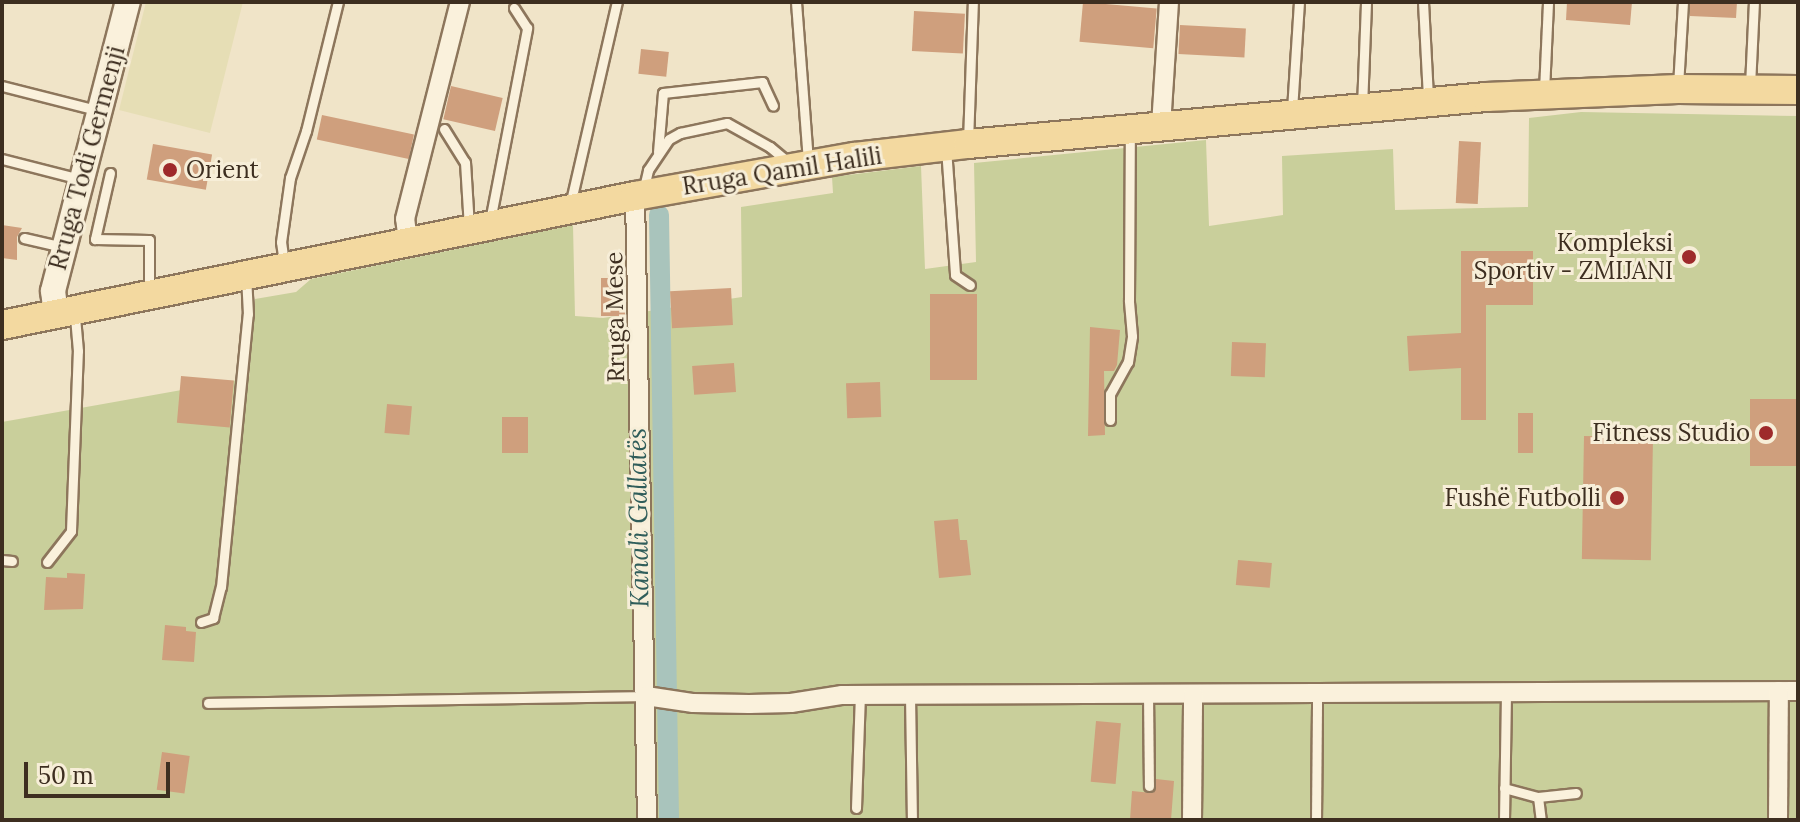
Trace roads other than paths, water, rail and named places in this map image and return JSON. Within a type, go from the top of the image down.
[{"type":"main road","name":"Rruga Qamil Halili","points":[[2,325],[639,196],[801,166],[957,145],[1544,94],[1678,89],[1798,90]]},
{"type":"street","name":"Rruga Todi Germenji","points":[[65,313],[53,291],[128,2]]},
{"type":"street","points":[[408,242],[405,219],[460,2]]},
{"type":"street","points":[[1161,126],[1169,2]]},
{"type":"street","name":"Rruga Mese","points":[[639,196],[653,698],[647,820]]},
{"type":"street","points":[[653,698],[693,703],[791,703],[860,695],[1789,691],[1778,820]]},
{"type":"street","points":[[1192,820],[1193,694]]},
{"type":"lane","points":[[285,267],[281,242],[290,178],[306,131],[338,2]]},
{"type":"lane","points":[[570,210],[617,2]]},
{"type":"lane","points":[[796,2],[801,166]]},
{"type":"lane","points":[[970,285],[955,275],[957,145],[973,2]]},
{"type":"lane","points":[[1292,114],[1299,2]]},
{"type":"lane","points":[[1362,109],[1366,2]]},
{"type":"lane","points":[[1423,2],[1428,103]]},
{"type":"lane","points":[[1544,94],[1548,2]]},
{"type":"lane","points":[[1678,89],[1683,2]]},
{"type":"lane","points":[[1750,89],[1754,2]]},
{"type":"lane","points":[[479,228],[527,28],[514,8]]},
{"type":"lane","points":[[658,152],[663,93],[762,82],[773,106]]},
{"type":"lane","points":[[2,86],[100,111]]},
{"type":"lane","points":[[639,196],[648,170],[669,139],[680,133],[727,123],[801,166]]},
{"type":"lane","points":[[444,129],[465,162],[479,228]]},
{"type":"lane","points":[[1110,420],[1110,394],[1128,362],[1132,336],[1129,300],[1133,148],[1130,129]]},
{"type":"lane","points":[[2,159],[82,179]]},
{"type":"lane","points":[[110,173],[95,239],[149,240],[150,295]]},
{"type":"lane","points":[[24,238],[64,247]]},
{"type":"lane","points":[[201,622],[213,618],[221,587],[248,314],[245,276]]},
{"type":"lane","points":[[47,562],[71,531],[78,351],[65,313]]},
{"type":"lane","points":[[1504,820],[1506,692]]},
{"type":"lane","points":[[1316,820],[1317,693]]},
{"type":"lane","points":[[1148,694],[1149,786]]},
{"type":"lane","points":[[856,808],[860,695]]},
{"type":"lane","points":[[910,695],[912,820]]},
{"type":"lane","points":[[208,703],[653,698]]},
{"type":"lane","points":[[1504,788],[1538,797],[1576,793]]},
{"type":"lane","points":[[1538,797],[1541,820]]},
{"type":"waterway","name":"Kanali Gallatës","points":[[659,215],[669,820]]},
{"type":"place","name":"Orient","points":[[170,170]]},
{"type":"place","name":"Kompleksi Sportiv - ZMIJANI","points":[[1689,257]]},
{"type":"place","name":"Fitness Studio","points":[[1766,433]]},
{"type":"place","name":"Fushë Futbolli","points":[[1617,498]]}]
